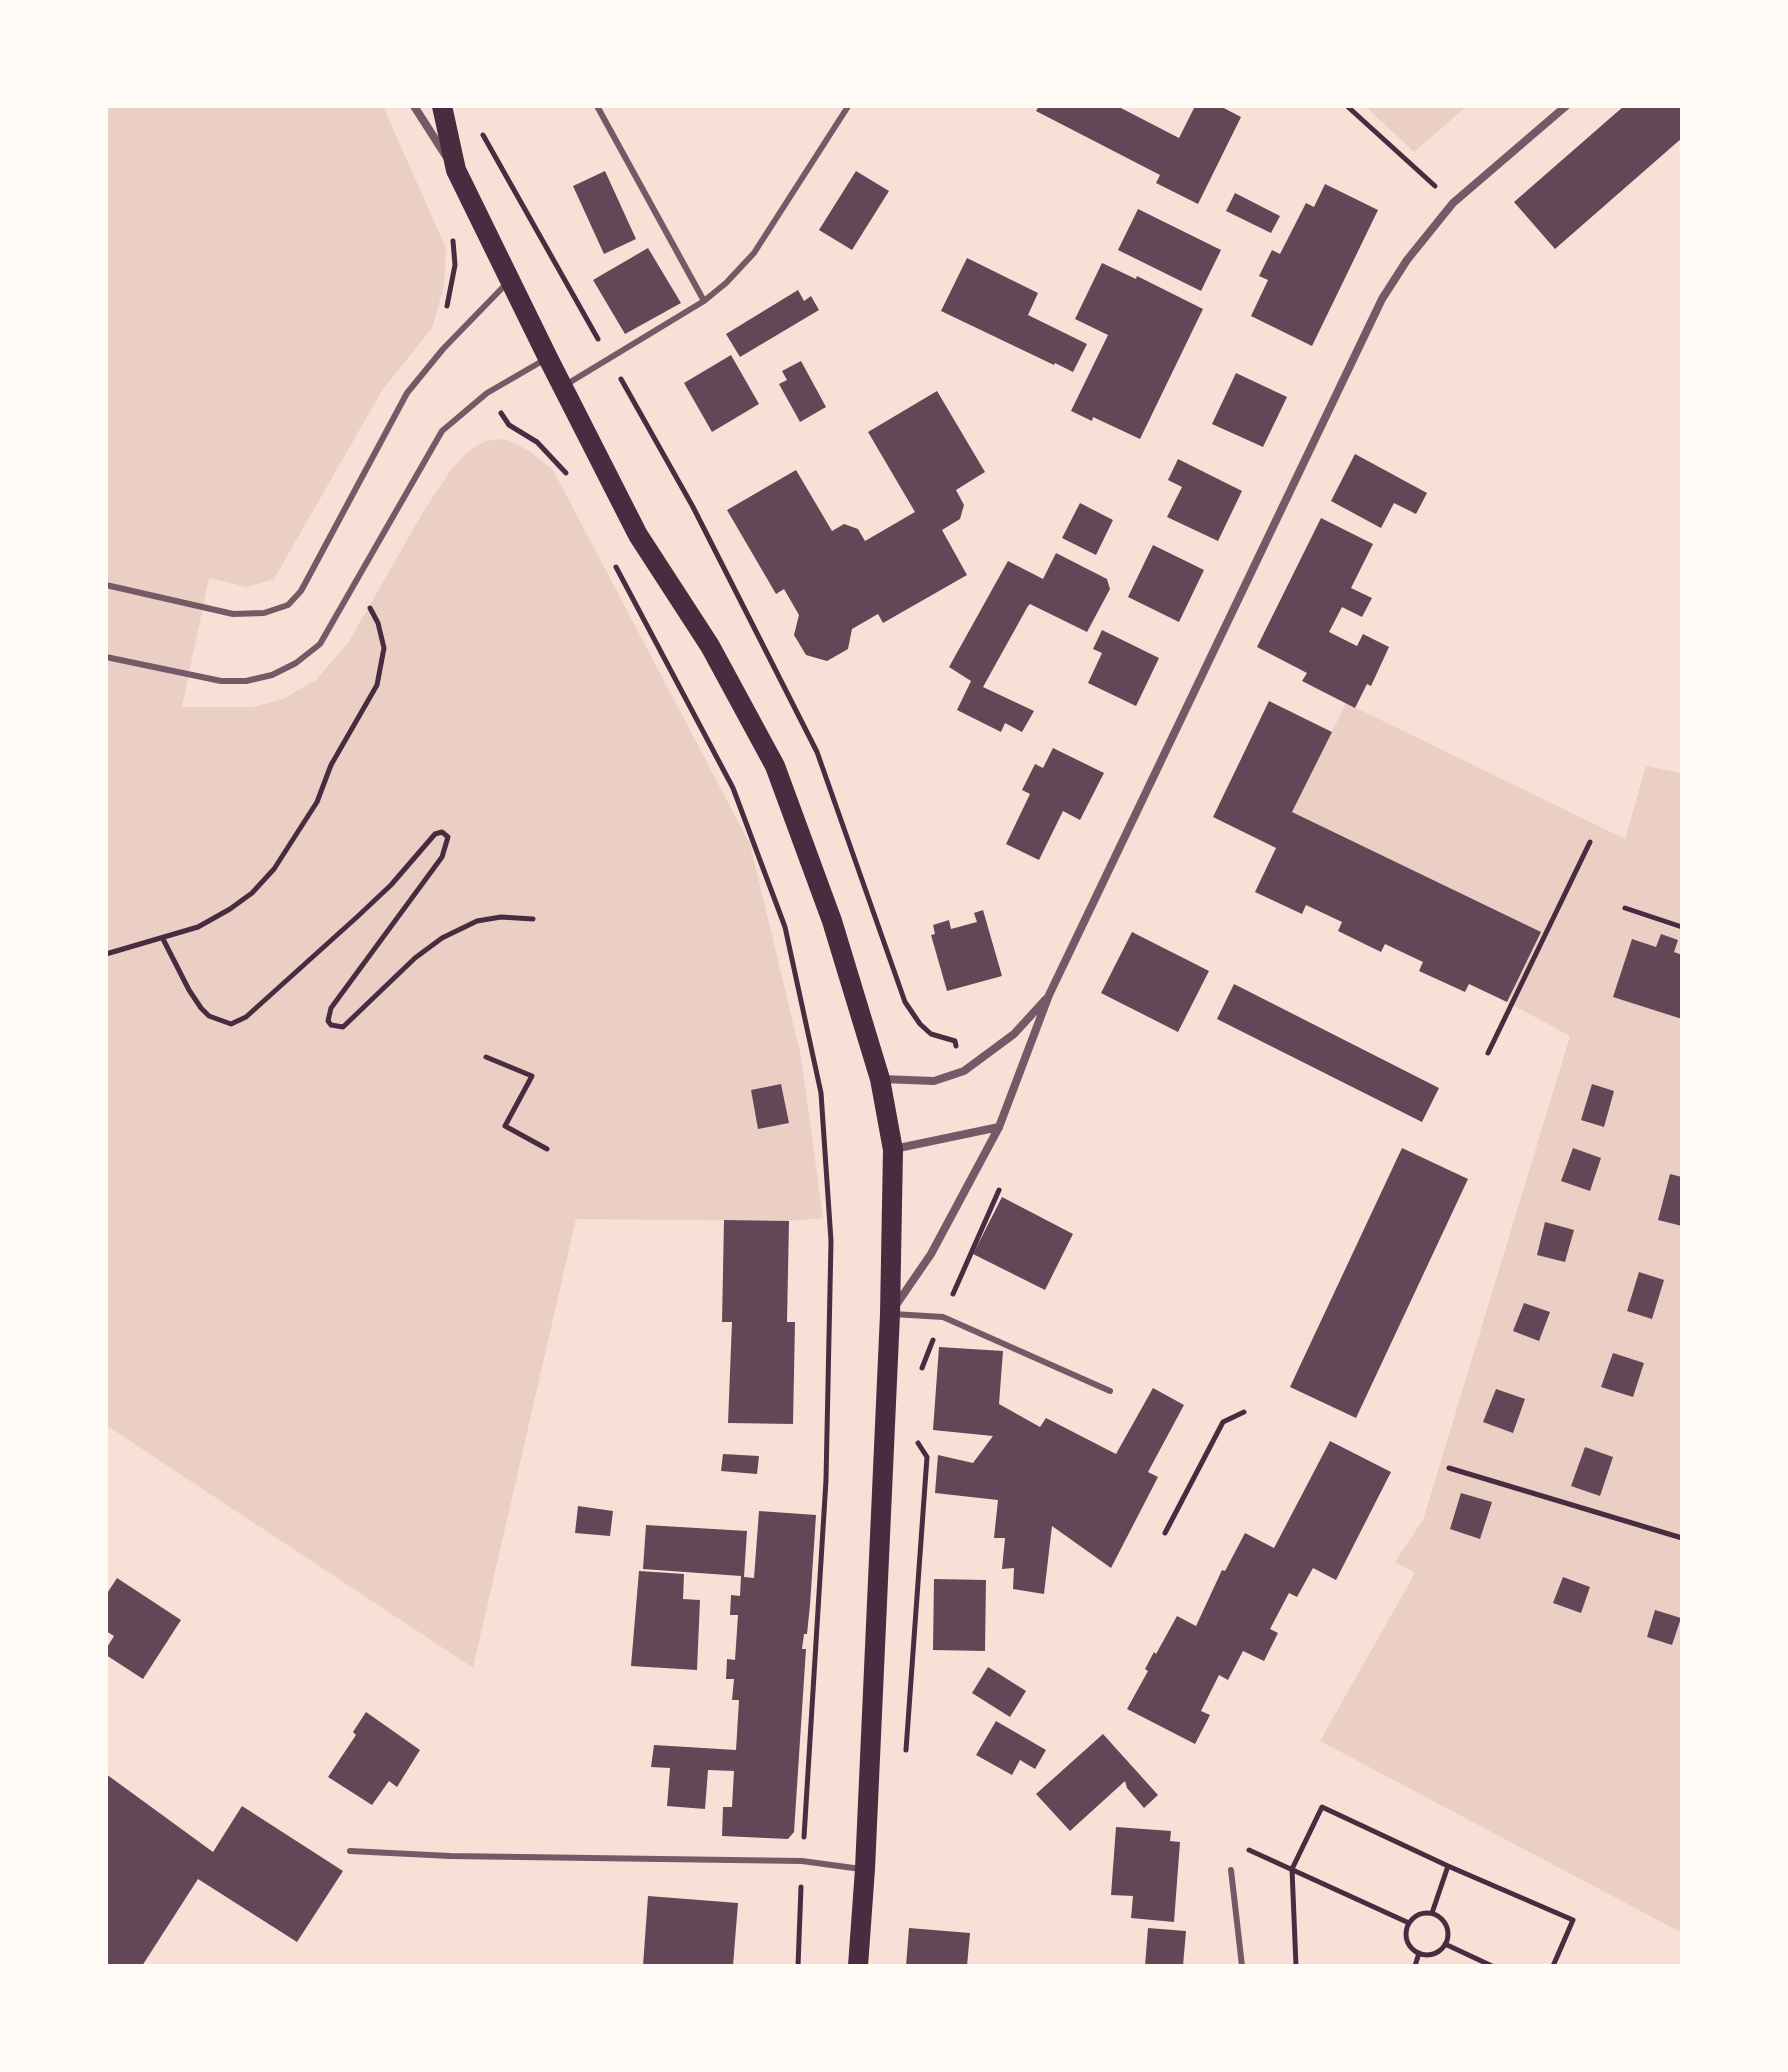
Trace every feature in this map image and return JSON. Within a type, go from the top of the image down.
[{"type":"main road","points":[[442,106],[456,170],[548,358],[638,535],[710,646],[775,766],[832,921],[880,1079],[893,1150],[890,1314],[858,1966]]},
{"type":"street","points":[[414,106],[456,170]]},
{"type":"street","points":[[890,1314],[931,1254],[999,1127],[1049,995],[1382,299],[1407,260],[1453,203],[1566,106]]},
{"type":"street","points":[[880,1079],[934,1081],[964,1071],[1014,1034],[1049,995]]},
{"type":"street","points":[[893,1150],[999,1127]]},
{"type":"lane","points":[[597,106],[704,301]]},
{"type":"lane","points":[[563,386],[704,301],[726,283],[754,253],[847,108]]},
{"type":"lane","points":[[106,585],[233,614],[264,613],[288,605],[301,591],[407,393],[453,338],[510,281]]},
{"type":"lane","points":[[106,657],[221,681],[246,681],[272,675],[296,663],[320,644],[442,431],[487,393],[548,358]]},
{"type":"lane","points":[[890,1314],[943,1317],[1110,1391]]},
{"type":"lane","points":[[350,1851],[450,1856],[802,1861],[865,1869]]},
{"type":"lane","points":[[1231,1870],[1242,1966]]},
{"type":"path","points":[[1347,106],[1453,203]]},
{"type":"path","points":[[480,129],[693,507],[817,752],[905,1002],[931,1034],[955,1041]]},
{"type":"path","points":[[452,235],[455,265],[447,307],[453,338]]},
{"type":"path","points":[[487,393],[509,425],[537,442],[564,468],[571,481]]},
{"type":"path","points":[[614,563],[733,788],[785,927],[821,1093],[831,1241],[827,1432],[798,1966]]},
{"type":"path","points":[[106,954],[198,927],[252,893],[281,859],[317,802],[331,765],[377,685],[382,666],[384,648],[378,623],[369,605],[348,597]]},
{"type":"path","points":[[163,939],[201,1008],[209,1016],[231,1024],[246,1017],[357,917],[391,885],[435,834],[442,832],[448,837],[442,857],[384,940],[331,1008],[328,1021],[331,1025],[343,1027],[415,958],[442,938],[477,921],[501,917],[533,919]]},
{"type":"path","points":[[1488,1053],[1590,842]]},
{"type":"path","points":[[1625,908],[1682,927]]},
{"type":"path","points":[[486,1057],[532,1076],[505,1126],[547,1149]]},
{"type":"path","points":[[920,1379],[922,1366],[1004,1180]]},
{"type":"path","points":[[1165,1533],[1223,1422],[1244,1412]]},
{"type":"path","points":[[905,1762],[927,1457],[911,1431]]},
{"type":"path","points":[[1449,1468],[1682,1538]]},
{"type":"path","points":[[1296,1966],[1292,1869],[1322,1807],[1573,1920],[1553,1966]]},
{"type":"path","points":[[1245,1847],[1409,1923]]},
{"type":"path","points":[[1432,1913],[1448,1866]]},
{"type":"path","points":[[1432,1913],[1443,1920],[1448,1938],[1431,1954],[1419,1953],[1412,1949],[1406,1937],[1409,1923],[1419,1914],[1432,1913]]},
{"type":"path","points":[[1445,1944],[1492,1966]]},
{"type":"path","points":[[1415,1966],[1419,1953]]},
{"type":"shaded area","points":[[106,106],[383,106],[446,248],[444,286],[432,328],[383,389],[274,579],[247,587],[209,578],[182,707],[253,707],[283,699],[316,680],[348,643],[425,509],[453,467],[485,441],[505,439],[528,450],[553,470],[750,844],[801,1056],[823,1218],[788,1221],[576,1219],[473,1668],[106,1425]]},
{"type":"shaded area","points":[[1365,106],[1467,106],[1414,152]]},
{"type":"shaded area","points":[[1346,703],[1625,839],[1646,766],[1682,773],[1682,1933],[1320,1741],[1415,1573],[1395,1562],[1423,1520],[1570,1036],[1507,1002],[1541,932],[1292,812]]},
{"type":"building","points":[[1039,106],[1117,106],[1179,138],[1195,106],[1220,106],[1241,117],[1198,204],[1156,183],[1160,175],[1036,111]]},
{"type":"building","points":[[1624,106],[1682,106],[1682,138],[1555,249],[1514,202]]},
{"type":"building","points":[[605,171],[636,239],[604,254],[573,186]]},
{"type":"building","points":[[856,171],[889,191],[852,250],[819,230]]},
{"type":"building","points":[[1325,184],[1378,210],[1312,346],[1251,316],[1268,280],[1259,276],[1272,250],[1280,254],[1306,203],[1314,207]]},
{"type":"building","points":[[1235,193],[1280,216],[1271,233],[1226,211]]},
{"type":"building","points":[[1138,209],[1221,250],[1201,291],[1118,250]]},
{"type":"building","points":[[648,248],[681,303],[625,334],[593,280]]},
{"type":"building","points":[[967,258],[1038,293],[1028,315],[1087,344],[1073,372],[941,311]]},
{"type":"building","points":[[1102,263],[1136,279],[1137,276],[1203,309],[1140,439],[1093,417],[1092,421],[1071,411],[1108,335],[1075,319]]},
{"type":"building","points":[[798,290],[804,301],[811,296],[819,310],[740,357],[726,334]]},
{"type":"building","points":[[731,355],[759,404],[712,432],[684,383]]},
{"type":"building","points":[[801,361],[826,407],[800,422],[779,384],[787,380],[782,371]]},
{"type":"building","points":[[1236,373],[1287,397],[1263,447],[1212,424]]},
{"type":"building","points":[[937,391],[985,472],[956,490],[964,505],[960,519],[942,530],[967,575],[883,623],[878,614],[852,629],[848,649],[827,661],[806,655],[794,635],[799,615],[784,589],[776,594],[727,510],[796,470],[832,531],[844,524],[858,529],[865,541],[915,512],[868,432]]},
{"type":"building","points":[[1355,454],[1427,493],[1416,514],[1394,503],[1381,528],[1331,501]]},
{"type":"building","points":[[1178,459],[1242,491],[1218,541],[1167,517],[1182,487],[1168,480]]},
{"type":"building","points":[[1080,503],[1113,520],[1096,555],[1062,538]]},
{"type":"building","points":[[1321,518],[1373,544],[1351,588],[1372,598],[1362,617],[1342,607],[1329,632],[1357,646],[1363,634],[1389,647],[1371,686],[1367,684],[1355,708],[1302,681],[1307,673],[1257,647]]},
{"type":"building","points":[[1153,545],[1204,570],[1179,622],[1128,597]]},
{"type":"building","points":[[1056,553],[1107,579],[1110,589],[1087,632],[1030,604],[1028,606],[983,687],[1034,711],[1022,732],[1005,723],[1001,732],[957,710],[971,681],[949,667],[1008,561],[1043,579]]},
{"type":"building","points":[[1102,630],[1159,658],[1136,706],[1088,683],[1102,653],[1093,649]]},
{"type":"building","points":[[1269,701],[1332,732],[1292,812],[1541,932],[1507,1002],[1469,984],[1465,992],[1419,971],[1423,962],[1385,944],[1381,952],[1338,931],[1342,922],[1306,905],[1302,914],[1255,892],[1276,848],[1213,817]]},
{"type":"building","points":[[1053,748],[1104,773],[1080,820],[1063,811],[1039,860],[1006,844],[1030,794],[1022,790],[1035,764],[1043,768]]},
{"type":"building","points":[[983,910],[1002,976],[947,991],[931,935],[935,934],[933,925],[949,920],[951,929],[977,922],[974,913]]},
{"type":"building","points":[[1132,932],[1209,971],[1178,1032],[1101,993]]},
{"type":"building","points":[[1661,934],[1678,940],[1674,952],[1682,955],[1682,1019],[1613,997],[1632,939],[1656,947]]},
{"type":"building","points":[[1234,984],[1439,1088],[1422,1122],[1217,1019]]},
{"type":"building","points":[[781,1084],[789,1123],[758,1129],[751,1090]]},
{"type":"building","points":[[1592,1084],[1614,1091],[1604,1127],[1581,1120]]},
{"type":"building","points":[[1402,1148],[1468,1179],[1356,1418],[1290,1387]]},
{"type":"building","points":[[1573,1148],[1601,1158],[1590,1191],[1561,1181]]},
{"type":"building","points":[[1670,1174],[1682,1177],[1682,1226],[1658,1220]]},
{"type":"building","points":[[1002,1197],[1073,1234],[1045,1290],[973,1254]]},
{"type":"building","points":[[724,1220],[789,1221],[787,1322],[795,1322],[793,1424],[728,1423],[732,1322],[722,1322]]},
{"type":"building","points":[[1545,1222],[1574,1230],[1565,1262],[1537,1255]]},
{"type":"building","points":[[1639,1272],[1664,1280],[1652,1319],[1627,1311]]},
{"type":"building","points":[[1524,1303],[1550,1312],[1539,1341],[1513,1331]]},
{"type":"building","points":[[939,1347],[1003,1351],[999,1404],[1040,1427],[1046,1418],[1116,1454],[1153,1388],[1184,1405],[1148,1472],[1158,1477],[1111,1568],[1052,1526],[1044,1594],[1013,1589],[1014,1568],[1002,1569],[1005,1538],[994,1538],[998,1500],[935,1493],[938,1455],[973,1463],[993,1436],[933,1430]]},
{"type":"building","points":[[1613,1353],[1644,1363],[1633,1397],[1601,1387]]},
{"type":"building","points":[[1496,1389],[1525,1399],[1513,1433],[1483,1422]]},
{"type":"building","points":[[1330,1441],[1391,1472],[1336,1580],[1313,1568],[1297,1597],[1289,1593],[1270,1629],[1278,1633],[1264,1661],[1243,1651],[1228,1680],[1219,1675],[1201,1711],[1210,1715],[1195,1744],[1127,1709],[1148,1671],[1145,1669],[1154,1652],[1156,1654],[1177,1616],[1196,1626],[1222,1570],[1225,1571],[1245,1533],[1274,1548]]},
{"type":"building","points":[[1585,1447],[1613,1457],[1600,1496],[1571,1486]]},
{"type":"building","points":[[723,1454],[759,1456],[757,1474],[721,1471]]},
{"type":"building","points":[[1461,1493],[1492,1502],[1480,1539],[1450,1529]]},
{"type":"building","points":[[578,1506],[613,1511],[610,1536],[575,1533]]},
{"type":"building","points":[[759,1511],[816,1515],[807,1634],[804,1634],[802,1649],[806,1649],[794,1832],[788,1839],[722,1836],[723,1807],[732,1807],[734,1771],[708,1770],[705,1809],[667,1806],[670,1768],[651,1767],[654,1745],[736,1750],[739,1700],[732,1700],[734,1679],[726,1679],[727,1659],[735,1660],[738,1615],[730,1615],[731,1595],[740,1596],[741,1576],[643,1569],[646,1525],[747,1531],[744,1577],[754,1578]]},
{"type":"building","points":[[639,1571],[684,1574],[683,1599],[700,1600],[697,1670],[631,1666]]},
{"type":"building","points":[[1563,1577],[1590,1587],[1581,1613],[1553,1603]]},
{"type":"building","points":[[117,1578],[181,1620],[143,1679],[106,1655],[114,1636],[106,1631],[106,1595]]},
{"type":"building","points":[[934,1579],[986,1580],[985,1651],[933,1650]]},
{"type":"building","points":[[1655,1610],[1681,1618],[1672,1645],[1647,1637]]},
{"type":"building","points":[[988,1667],[1026,1691],[1010,1717],[972,1693]]},
{"type":"building","points":[[366,1712],[420,1750],[397,1787],[389,1781],[372,1805],[328,1777],[356,1735],[353,1732]]},
{"type":"building","points":[[996,1721],[1046,1750],[1035,1769],[1020,1760],[1012,1775],[976,1755]]},
{"type":"building","points":[[1103,1734],[1158,1795],[1144,1808],[1125,1781],[1070,1831],[1036,1794]]},
{"type":"building","points":[[106,1774],[213,1852],[242,1806],[343,1871],[297,1942],[198,1879],[142,1966],[106,1966]]},
{"type":"building","points":[[1116,1827],[1171,1831],[1170,1841],[1180,1842],[1174,1922],[1131,1918],[1133,1896],[1111,1895]]},
{"type":"building","points":[[648,1896],[738,1903],[733,1966],[643,1966]]},
{"type":"building","points":[[909,1928],[970,1933],[967,1966],[906,1966]]},
{"type":"building","points":[[1148,1928],[1186,1931],[1183,1966],[1145,1966]]}]
